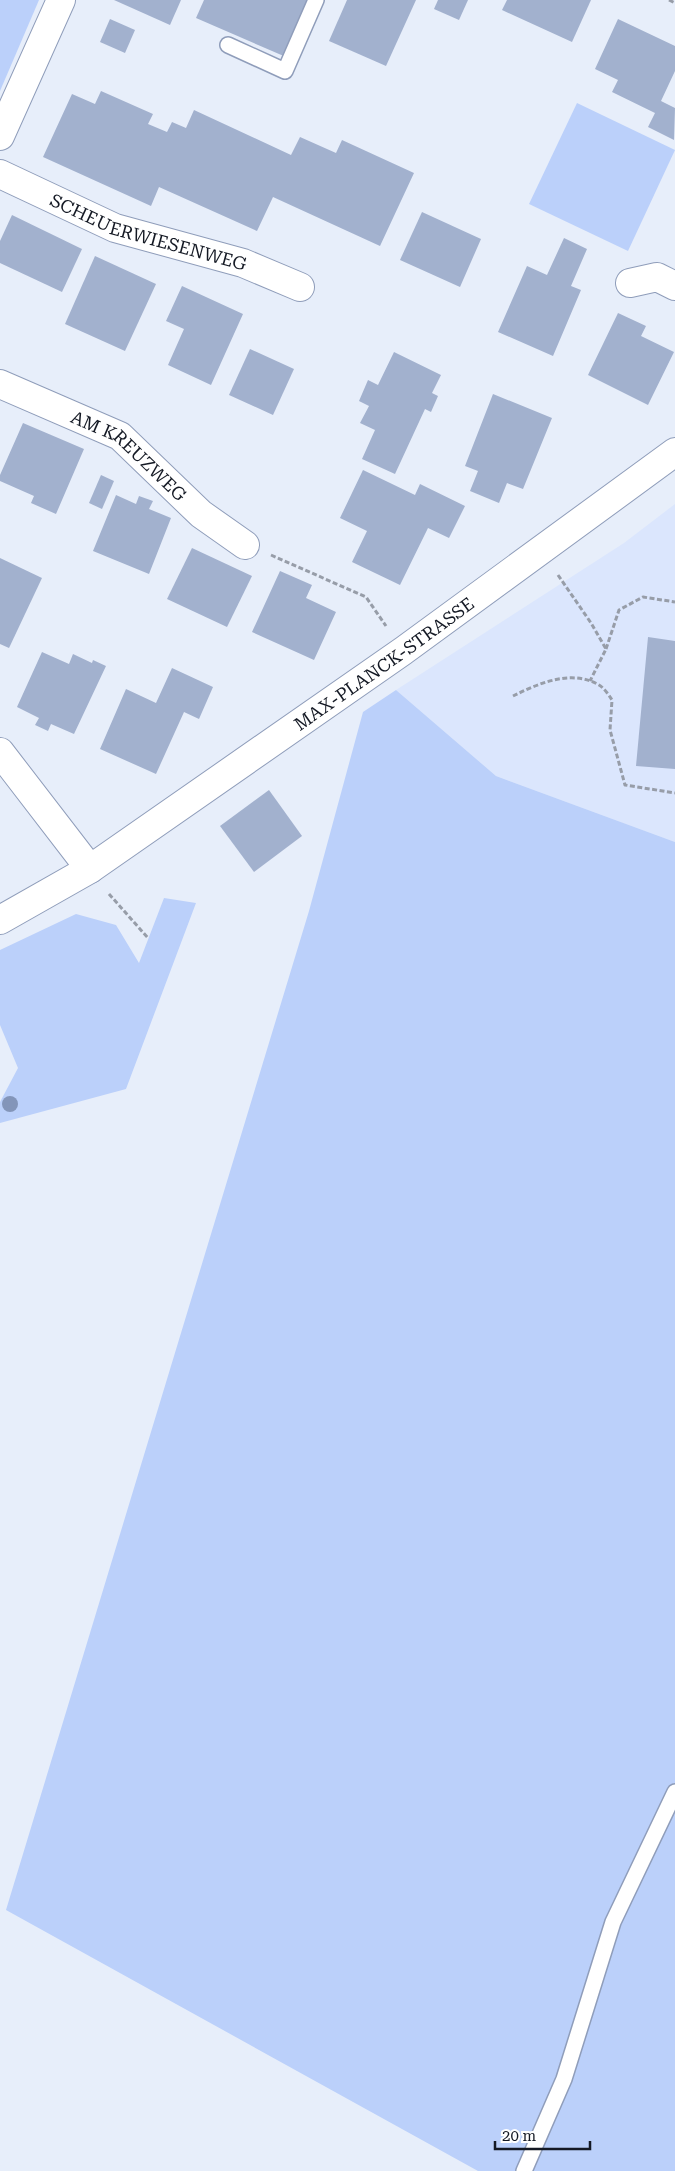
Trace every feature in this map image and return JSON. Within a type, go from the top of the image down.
[{"type":"street","points":[[0,136],[61,0]]},
{"type":"street","name":"SCHEUERWIESENWEG","points":[[0,174],[115,228],[243,263],[300,287]]},
{"type":"street","points":[[630,283],[657,278],[675,286]]},
{"type":"street","name":"AM KREUZWEG","points":[[0,384],[120,436],[201,514],[245,545]]},
{"type":"street","name":"MAX-PLANCK-STRASSE","points":[[0,920],[90,869],[403,651],[675,452]]},
{"type":"street","points":[[0,752],[90,869]]},
{"type":"lane","points":[[228,45],[285,71],[316,0]]},
{"type":"lane","points":[[524,2171],[564,2079],[613,1922],[675,1792]]},
{"type":"path","points":[[669,0],[675,3]]},
{"type":"path","points":[[245,545],[366,598],[403,651]]},
{"type":"path","points":[[558,575],[591,622],[606,649]]},
{"type":"path","points":[[590,682],[606,649],[620,610],[643,597],[675,602]]},
{"type":"path","points":[[512,696],[539,683],[581,678],[600,686],[612,700],[610,730],[625,786],[675,793]]},
{"type":"path","points":[[90,869],[148,938]]},
{"type":"shaded area","points":[[0,0],[39,0],[0,91]]},
{"type":"shaded area","points":[[577,103],[675,150],[628,251],[529,204]]},
{"type":"shaded area","points":[[675,504],[675,842],[496,776],[396,690],[624,543]]},
{"type":"shaded area","points":[[396,690],[496,776],[675,842],[675,2171],[478,2171],[6,1910],[309,911],[363,712]]},
{"type":"shaded area","points":[[164,898],[196,903],[126,1089],[0,1123],[0,1102],[18,1068],[0,1025],[0,950],[76,914],[116,925],[139,963]]},
{"type":"building","points":[[114,0],[181,0],[170,25]]},
{"type":"building","points":[[204,0],[310,0],[286,57],[196,18]]},
{"type":"building","points":[[347,0],[416,0],[386,66],[329,41]]},
{"type":"building","points":[[438,0],[468,0],[459,20],[434,9]]},
{"type":"building","points":[[507,0],[591,0],[572,42],[502,10]]},
{"type":"building","points":[[110,19],[135,30],[125,53],[100,42]]},
{"type":"building","points":[[618,19],[675,46],[675,71],[661,101],[675,108],[674,140],[648,127],[655,113],[612,92],[618,80],[595,69]]},
{"type":"building","points":[[101,91],[153,114],[148,124],[167,132],[172,122],[186,128],[194,110],[291,155],[300,137],[336,153],[342,140],[414,173],[380,246],[273,197],[257,231],[159,187],[151,206],[43,157],[72,94],[95,104]]},
{"type":"building","points":[[422,212],[481,239],[460,287],[400,260]]},
{"type":"building","points":[[12,215],[82,249],[62,292],[0,263],[0,241]]},
{"type":"building","points":[[564,238],[587,249],[571,286],[581,290],[553,356],[498,332],[527,266],[547,275]]},
{"type":"building","points":[[95,256],[156,284],[125,351],[65,324]]},
{"type":"building","points":[[182,286],[243,314],[211,385],[168,365],[184,329],[166,321]]},
{"type":"building","points":[[618,313],[646,326],[641,336],[674,352],[648,405],[588,375]]},
{"type":"building","points":[[250,349],[294,369],[273,415],[229,395]]},
{"type":"building","points":[[394,352],[441,375],[432,393],[438,396],[431,412],[425,409],[395,474],[362,459],[375,430],[360,423],[369,406],[359,401],[368,380],[378,385]]},
{"type":"building","points":[[493,394],[552,418],[523,489],[507,483],[499,503],[470,491],[478,471],[465,466]]},
{"type":"building","points":[[23,423],[84,449],[56,514],[31,503],[34,496],[0,481],[0,475]]},
{"type":"building","points":[[363,470],[415,495],[420,484],[465,506],[449,538],[428,528],[400,585],[352,562],[367,531],[340,518]]},
{"type":"building","points":[[101,475],[114,481],[102,509],[89,503]]},
{"type":"building","points":[[116,495],[136,504],[139,496],[153,501],[149,509],[171,518],[149,574],[93,551]]},
{"type":"building","points":[[192,548],[252,576],[227,627],[167,599]]},
{"type":"building","points":[[0,558],[42,578],[9,648],[0,644]]},
{"type":"building","points":[[280,571],[312,585],[306,598],[336,612],[314,660],[252,632]]},
{"type":"building","points":[[648,637],[675,641],[675,769],[636,766]]},
{"type":"building","points":[[42,652],[69,664],[73,654],[92,663],[93,660],[106,666],[74,734],[51,724],[48,731],[35,725],[39,718],[17,707]]},
{"type":"building","points":[[172,668],[213,687],[199,719],[184,712],[156,774],[100,749],[126,689],[156,703]]},
{"type":"building","points":[[269,790],[302,836],[254,872],[220,826]]}]
